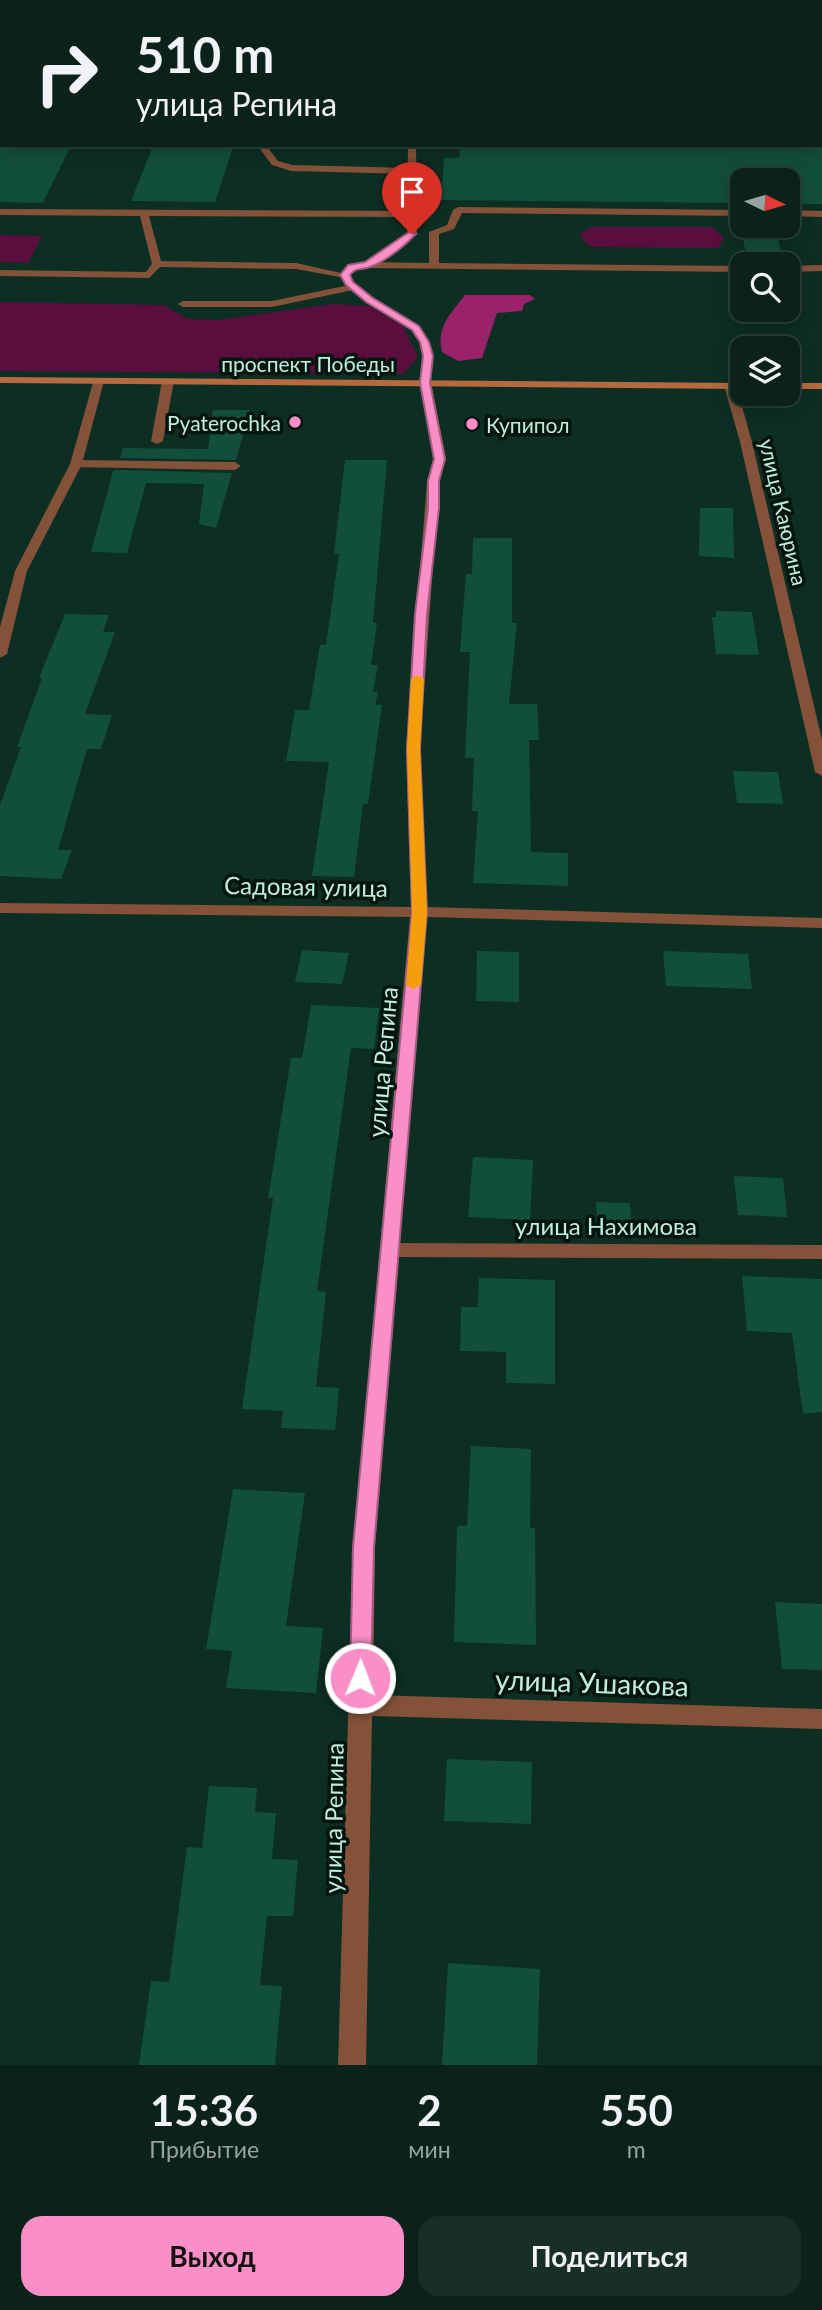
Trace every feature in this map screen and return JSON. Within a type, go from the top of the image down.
[{"type":"street","points":[[263,147],[275,163],[291,167],[411,171]]},
{"type":"street","points":[[367,265],[412,234],[411,147]]},
{"type":"street","points":[[434,265],[435,233],[451,227],[458,211],[730,213]]},
{"type":"street","points":[[0,212],[413,214]]},
{"type":"street","points":[[144,213],[157,264]]},
{"type":"street","points":[[800,213],[822,214]]},
{"type":"street","points":[[0,273],[149,275],[157,264]]},
{"type":"street","points":[[157,264],[296,266],[345,275],[351,267],[367,265],[730,269]]},
{"type":"street","points":[[800,269],[822,268]]},
{"type":"street","name":"улица Репина","points":[[345,275],[354,287],[415,328],[425,342],[428,356],[425,383],[440,459],[433,481],[413,749],[419,912],[363,1547],[352,2065]]},
{"type":"street","points":[[183,304],[272,304],[354,287]]},
{"type":"street","name":"проспект Победы","points":[[0,380],[730,385]]},
{"type":"street","points":[[0,654],[21,571],[76,464],[98,381]]},
{"type":"street","points":[[157,442],[168,381]]},
{"type":"street","points":[[800,386],[822,386]]},
{"type":"street","name":"улица Каюрина","points":[[740,406],[822,772]]},
{"type":"street","points":[[76,464],[235,466]]},
{"type":"street","name":"Садовая улица","points":[[0,908],[419,912],[822,923]]},
{"type":"street","name":"улица Нахимова","points":[[390,1250],[822,1252]]},
{"type":"street","name":"улица Ушакова","points":[[360,1705],[822,1719]]},
{"type":"shaded area","points":[[591,227],[712,227],[724,238],[718,248],[593,247],[585,243],[580,234]]},
{"type":"shaded area","points":[[0,235],[42,236],[28,263],[0,262]]},
{"type":"shaded area","points":[[465,295],[530,295],[535,299],[524,304],[522,311],[497,313],[482,358],[458,361],[442,352],[441,336],[446,322]]},
{"type":"shaded area","points":[[0,302],[163,305],[188,319],[218,320],[333,304],[369,306],[403,326],[418,357],[403,374],[0,371]]},
{"type":"building","points":[[0,147],[70,147],[43,203],[0,202]]},
{"type":"building","points":[[153,147],[233,147],[215,202],[131,201]]},
{"type":"building","points":[[461,147],[822,147],[822,204],[800,204],[800,168],[730,168],[730,203],[441,200],[444,158],[459,158]]},
{"type":"building","points":[[743,238],[778,238],[781,252],[746,252]]},
{"type":"building","points":[[213,410],[250,410],[236,460],[120,458],[123,448],[208,449]]},
{"type":"building","points":[[345,460],[387,460],[373,623],[377,623],[371,665],[378,665],[373,692],[378,692],[375,705],[382,705],[368,804],[363,804],[354,877],[312,876],[329,762],[286,761],[295,710],[309,710],[320,645],[326,645],[339,554],[334,553]]},
{"type":"building","points":[[113,471],[232,473],[216,528],[199,524],[204,484],[146,483],[127,553],[91,552]]},
{"type":"building","points":[[700,508],[733,508],[734,558],[699,556]]},
{"type":"building","points":[[473,538],[512,538],[512,623],[517,623],[509,704],[537,704],[539,740],[529,740],[531,852],[568,853],[568,886],[473,883],[478,811],[472,811],[474,758],[465,758],[470,652],[460,652],[466,574],[472,574]]},
{"type":"building","points":[[716,611],[752,612],[759,655],[716,654],[712,617],[716,617]]},
{"type":"building","points":[[65,614],[109,615],[103,632],[115,632],[85,714],[112,715],[101,749],[87,749],[58,850],[72,850],[61,879],[0,876],[0,805],[21,747],[17,747],[42,678],[39,678]]},
{"type":"building","points":[[733,771],[778,772],[783,804],[737,803]]},
{"type":"building","points":[[302,950],[349,953],[342,984],[295,982]]},
{"type":"building","points":[[477,951],[519,952],[519,1002],[476,1001]]},
{"type":"building","points":[[663,951],[748,954],[752,989],[666,986]]},
{"type":"building","points":[[311,1005],[379,1008],[374,1049],[351,1048],[317,1291],[326,1292],[316,1387],[339,1388],[335,1430],[281,1428],[283,1411],[242,1409],[273,1198],[268,1198],[291,1058],[302,1058]]},
{"type":"building","points":[[473,1157],[533,1160],[530,1220],[468,1217]]},
{"type":"building","points":[[734,1176],[783,1178],[787,1217],[738,1215]]},
{"type":"building","points":[[596,1202],[630,1203],[632,1233],[598,1232]]},
{"type":"building","points":[[742,1276],[822,1279],[822,1412],[803,1414],[792,1333],[747,1331]]},
{"type":"building","points":[[479,1278],[555,1280],[555,1384],[506,1383],[506,1352],[460,1351],[461,1307],[478,1307]]},
{"type":"building","points":[[471,1446],[531,1449],[530,1528],[535,1528],[536,1645],[454,1642],[457,1526],[467,1526]]},
{"type":"building","points":[[233,1489],[305,1493],[286,1626],[323,1628],[316,1693],[226,1688],[232,1651],[206,1649]]},
{"type":"building","points":[[775,1602],[822,1604],[822,1670],[782,1669]]},
{"type":"building","points":[[447,1759],[532,1762],[531,1824],[444,1821]]},
{"type":"building","points":[[209,1786],[257,1788],[255,1812],[276,1813],[272,1859],[298,1860],[293,1916],[267,1916],[260,1985],[282,1986],[275,2065],[139,2065],[151,1981],[169,1982],[187,1847],[202,1848]]},
{"type":"building","points":[[448,1963],[540,1969],[537,2065],[442,2065]]},
{"type":"slow traffic","points":[[413,985],[419,912],[413,749],[417,679]]},
{"type":"place","name":"Pyaterochka","points":[[295,422]]},
{"type":"place","name":"Купипол","points":[[472,424]]},
{"type":"route","points":[[360,1678],[363,1547],[419,912],[413,749],[421,614],[433,508],[433,481],[440,459],[425,383],[428,356],[425,342],[415,328],[370,300],[349,283],[345,275],[351,267],[367,265],[412,234]]}]
